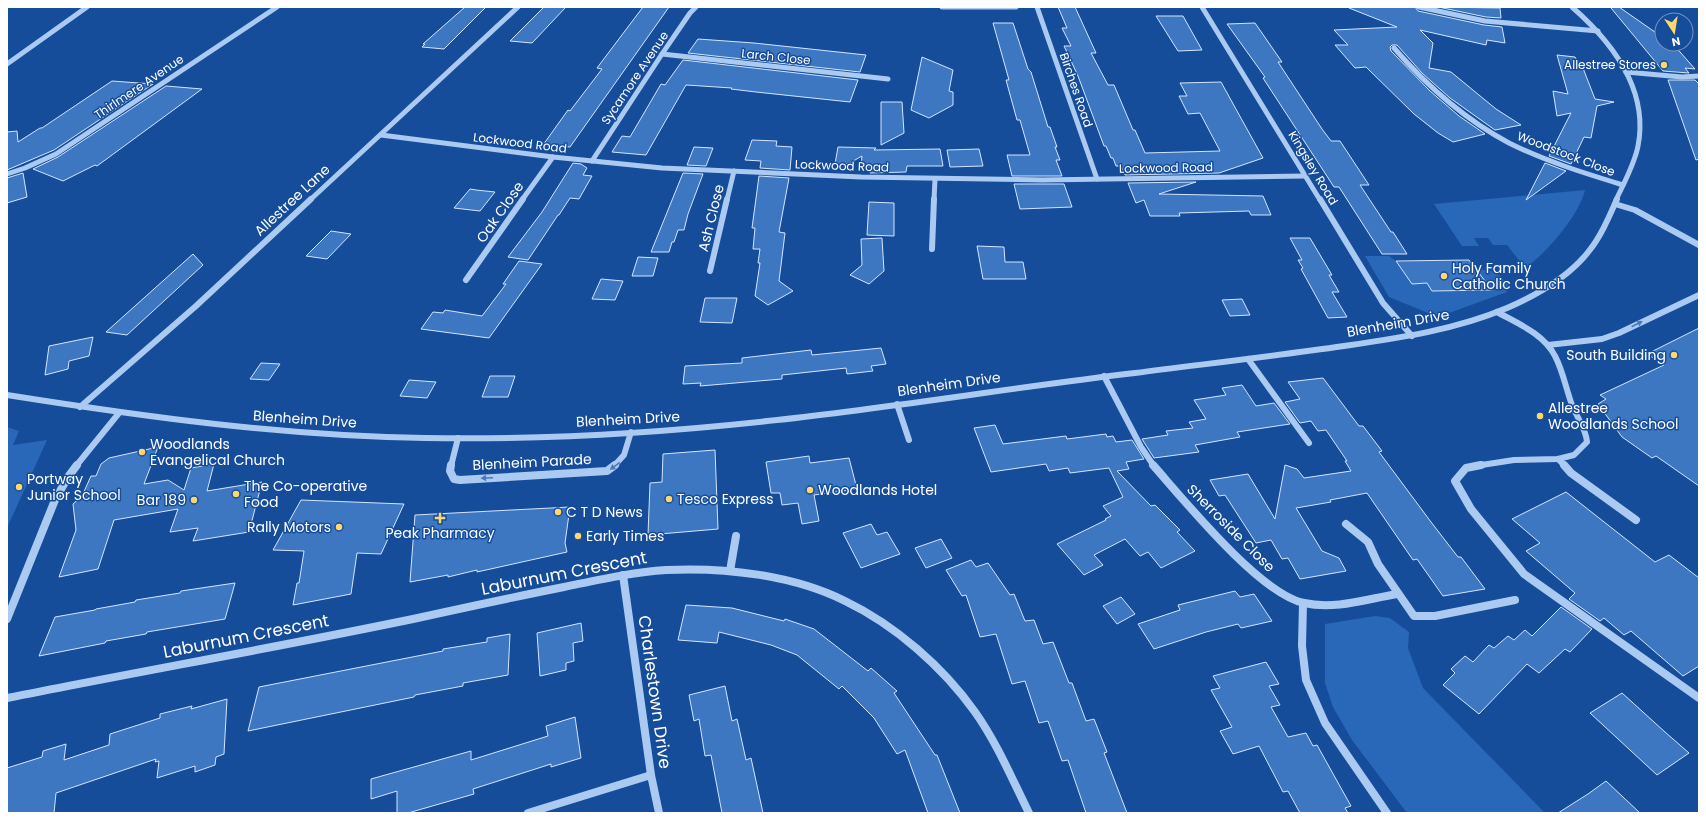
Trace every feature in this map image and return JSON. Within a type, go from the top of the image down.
[{"type":"street","points":[[7,64],[87,7]]},
{"type":"street","name":"Thirlmere Avenue","points":[[7,174],[25,168],[56,154],[277,7]]},
{"type":"street","name":"Allestree Lane","points":[[80,407],[196,306],[518,7]]},
{"type":"street","name":"Sycamore Avenue","points":[[592,161],[662,54],[690,13],[696,7]]},
{"type":"street","points":[[942,7],[1016,7]]},
{"type":"street","name":"Birches Road","points":[[1037,7],[1096,180]]},
{"type":"street","name":"Kingsley Road","points":[[1202,7],[1383,303],[1412,336]]},
{"type":"street","points":[[1419,7],[1472,20],[1598,31]]},
{"type":"street","name":"Blenheim Drive","points":[[7,395],[119,413],[194,423],[286,432],[349,436],[458,438],[631,432],[736,424],[896,404],[1104,376],[1248,359],[1412,336],[1448,329],[1497,312],[1532,296],[1563,276],[1592,249],[1615,204],[1638,148],[1640,126],[1638,105],[1634,88],[1611,45],[1572,7]]},
{"type":"street","name":"Woodstock Close","points":[[1394,48],[1406,63],[1433,89],[1463,114],[1486,130],[1542,158],[1623,185]]},
{"type":"street","name":"Larch Close","points":[[662,54],[888,79]]},
{"type":"street","points":[[1626,72],[1682,77],[1699,76]]},
{"type":"street","name":"Lockwood Road","points":[[381,135],[553,157],[662,168],[935,179],[1096,180],[1305,176]]},
{"type":"street","name":"Oak Close","points":[[466,280],[553,157]]},
{"type":"street","name":"Ash Close","points":[[710,271],[734,171]]},
{"type":"street","points":[[932,249],[935,179]]},
{"type":"street","points":[[1615,204],[1635,210],[1699,245]]},
{"type":"street","points":[[1548,345],[1602,340],[1699,295]]},
{"type":"street","points":[[1497,312],[1538,336],[1548,345],[1555,356],[1573,407],[1586,432],[1587,442],[1574,455],[1558,459],[1514,460],[1466,468],[1455,481],[1471,509],[1524,574],[1699,698]]},
{"type":"street","points":[[1248,359],[1309,443]]},
{"type":"street","name":"Sherroside Close","points":[[1104,376],[1142,447],[1168,483],[1217,536],[1266,583],[1303,603],[1331,606],[1397,594]]},
{"type":"street","points":[[896,404],[909,440]]},
{"type":"street","points":[[7,619],[55,500],[68,477],[119,413]]},
{"type":"street","name":"Blenheim Parade","points":[[458,438],[450,471],[454,478],[460,480],[607,471],[615,467],[624,458],[631,432]]},
{"type":"street","points":[[1558,459],[1571,473],[1636,520]]},
{"type":"street","points":[[1346,524],[1368,542],[1378,564],[1397,594],[1414,616],[1435,616],[1514,600]]},
{"type":"street","points":[[730,571],[736,536]]},
{"type":"street","name":"Laburnum Crescent","points":[[7,698],[409,619],[623,575],[663,570],[694,569],[730,571],[771,577],[810,588],[848,602],[888,627],[914,647],[938,668],[965,699],[989,735],[1029,813]]},
{"type":"street","name":"Charlestown Drive","points":[[623,575],[651,775],[659,813]]},
{"type":"street","points":[[1303,603],[1302,646],[1306,680],[1325,723],[1387,813]]},
{"type":"street","points":[[528,813],[651,775]]},
{"type":"shaded area","points":[[1585,190],[1582,200],[1561,233],[1543,253],[1525,268],[1507,245],[1493,245],[1488,238],[1474,238],[1479,246],[1462,246],[1434,204]]},
{"type":"shaded area","points":[[1365,256],[1389,256],[1396,261],[1412,284],[1427,283],[1433,291],[1491,290],[1476,269],[1487,270],[1497,274],[1508,284],[1507,292],[1438,317],[1389,297]]},
{"type":"shaded area","name":"Portway Junior School","points":[[7,427],[19,431],[13,445],[47,440],[7,528]]},
{"type":"shaded area","points":[[1375,616],[1390,618],[1409,632],[1408,648],[1423,688],[1545,813],[1407,813],[1352,740],[1333,707],[1325,683],[1325,624]]},
{"type":"building","points":[[465,7],[486,7],[444,49],[422,47],[425,44],[423,44]]},
{"type":"building","points":[[544,7],[566,7],[532,43],[510,41]]},
{"type":"building","points":[[643,7],[669,7],[570,147],[543,145],[568,110],[570,111],[602,69],[597,68]]},
{"type":"building","points":[[1058,7],[1075,7],[1096,53],[1091,53],[1108,85],[1114,85],[1133,130],[1135,130],[1145,153],[1220,151],[1200,113],[1188,114],[1179,96],[1187,96],[1180,83],[1221,82],[1263,158],[1219,173],[1125,175],[1121,166],[1116,166],[1106,146],[1104,146],[1078,76],[1064,46],[1071,46],[1062,28],[1067,28]]},
{"type":"building","points":[[1349,7],[1415,7],[1418,11],[1484,25],[1502,27],[1505,43],[1487,40],[1486,45],[1420,30],[1433,43],[1429,68],[1451,72],[1496,109],[1521,125],[1495,130],[1450,98],[1422,73],[1397,45],[1392,45],[1390,47],[1391,51],[1430,91],[1459,116],[1485,134],[1453,142],[1438,133],[1414,114],[1366,67],[1355,68],[1335,45],[1348,45],[1334,30],[1397,27]]},
{"type":"building","points":[[1438,7],[1500,8],[1501,18],[1486,17]]},
{"type":"building","points":[[1619,7],[1654,31],[1654,52],[1680,52],[1695,69],[1685,68],[1689,73],[1663,71],[1611,8]]},
{"type":"building","points":[[1156,16],[1183,16],[1202,50],[1178,51]]},
{"type":"building","points":[[993,23],[1013,23],[1028,69],[1031,72],[1048,127],[1050,127],[1057,147],[1055,147],[1060,160],[1056,160],[1062,176],[1012,176],[1007,155],[1030,155],[1020,120],[1017,120],[1006,80],[1009,80]]},
{"type":"building","points":[[1255,23],[1282,62],[1278,62],[1322,129],[1331,141],[1340,141],[1369,185],[1360,185],[1407,254],[1382,254],[1339,187],[1334,187],[1263,78],[1265,77],[1227,24]]},
{"type":"building","points":[[698,39],[754,43],[866,55],[860,72],[688,53]]},
{"type":"building","points":[[1557,55],[1575,57],[1579,63],[1581,63],[1595,99],[1614,102],[1597,106],[1591,138],[1584,137],[1571,164],[1549,156],[1571,113],[1557,116],[1553,91],[1568,94]]},
{"type":"building","points":[[922,57],[953,70],[949,91],[953,92],[953,105],[929,118],[911,110]]},
{"type":"building","points":[[683,60],[858,80],[850,102],[731,89],[732,88],[686,85],[646,155],[612,152],[622,136],[630,137],[661,84],[665,85]]},
{"type":"building","points":[[1668,80],[1695,80],[1699,84],[1699,159],[1696,160]]},
{"type":"building","points":[[112,81],[153,84],[54,150],[7,170],[7,132],[17,131],[18,142],[42,128]]},
{"type":"building","points":[[166,86],[202,89],[97,166],[95,165],[63,181],[33,169],[58,157]]},
{"type":"building","points":[[881,102],[902,102],[904,133],[881,145]]},
{"type":"building","points":[[752,140],[777,141],[776,146],[792,147],[790,170],[760,168],[761,161],[745,160]]},
{"type":"building","points":[[694,147],[713,148],[706,166],[687,165]]},
{"type":"building","points":[[838,147],[876,148],[874,150],[940,149],[943,166],[907,166],[906,172],[870,173],[871,167],[861,166],[862,156],[848,164],[835,164]]},
{"type":"building","points":[[979,149],[983,166],[950,167],[947,150]]},
{"type":"building","points":[[573,163],[581,164],[587,168],[583,175],[592,176],[579,199],[570,198],[528,260],[508,257],[542,212]]},
{"type":"building","points":[[1545,163],[1566,171],[1526,200]]},
{"type":"building","points":[[23,173],[27,197],[7,203],[7,178]]},
{"type":"building","points":[[683,173],[703,174],[688,214],[684,230],[678,230],[669,252],[651,252]]},
{"type":"building","points":[[759,176],[789,178],[779,232],[785,233],[779,281],[793,291],[768,305],[755,296],[760,263],[758,263],[760,249],[753,249],[755,228],[752,228]]},
{"type":"building","points":[[1196,182],[1159,194],[1263,196],[1271,215],[1251,215],[1249,211],[1179,213],[1180,216],[1150,216],[1144,200],[1136,203],[1128,183]]},
{"type":"building","points":[[1014,184],[1064,184],[1072,207],[1020,209]]},
{"type":"building","points":[[470,189],[495,192],[480,211],[454,208]]},
{"type":"building","points":[[869,202],[894,203],[894,236],[867,235]]},
{"type":"building","points":[[331,231],[351,234],[327,259],[306,256]]},
{"type":"building","points":[[882,238],[884,271],[869,284],[850,275],[862,265],[861,239]]},
{"type":"building","points":[[1290,238],[1310,238],[1332,275],[1329,275],[1339,292],[1332,292],[1347,317],[1328,318],[1301,269],[1303,268],[1298,260],[1302,260]]},
{"type":"building","points":[[977,246],[1004,247],[1005,262],[1023,262],[1026,279],[983,279]]},
{"type":"building","points":[[193,254],[203,265],[127,335],[106,332]]},
{"type":"building","points":[[638,257],[658,258],[653,276],[632,276]]},
{"type":"building","name":"Holy Family Catholic Church","points":[[1469,260],[1492,290],[1432,291],[1427,283],[1412,284],[1396,261]]},
{"type":"building","points":[[519,261],[542,264],[489,338],[421,329],[433,312],[443,313],[445,310],[482,316],[506,284],[503,284]]},
{"type":"building","points":[[601,279],[623,281],[615,300],[592,299]]},
{"type":"building","points":[[705,298],[737,298],[732,323],[700,322]]},
{"type":"building","points":[[1242,299],[1250,315],[1230,316],[1222,300]]},
{"type":"building","points":[[1699,328],[1699,486],[1656,456],[1652,458],[1622,437],[1598,404],[1606,399],[1600,395],[1664,365],[1647,354]]},
{"type":"building","points":[[93,337],[89,356],[69,361],[68,369],[45,375],[49,346]]},
{"type":"building","points":[[881,348],[886,364],[871,366],[873,371],[847,374],[846,368],[782,375],[782,379],[700,386],[701,383],[683,384],[685,366],[742,363],[742,358],[811,350],[812,355]]},
{"type":"building","points":[[261,363],[280,364],[269,380],[250,379]]},
{"type":"building","points":[[490,376],[515,376],[508,397],[482,397]]},
{"type":"building","points":[[1323,378],[1359,426],[1363,426],[1382,451],[1379,452],[1431,522],[1458,557],[1461,557],[1485,589],[1443,596],[1417,559],[1413,560],[1367,493],[1330,500],[1331,502],[1296,508],[1322,551],[1339,558],[1346,571],[1300,579],[1288,558],[1282,559],[1271,540],[1256,543],[1225,495],[1219,496],[1210,480],[1248,474],[1275,519],[1285,465],[1297,469],[1304,478],[1351,471],[1345,461],[1347,461],[1326,430],[1318,431],[1311,421],[1300,423],[1285,402],[1300,399],[1288,382]]},
{"type":"building","points":[[409,380],[436,382],[427,398],[400,396]]},
{"type":"building","points":[[1242,385],[1256,406],[1274,403],[1290,424],[1237,432],[1240,437],[1195,445],[1199,452],[1154,458],[1142,439],[1168,435],[1166,431],[1193,428],[1189,422],[1206,419],[1194,400],[1226,395],[1222,388]]},
{"type":"building","points":[[995,425],[1003,444],[1066,436],[1067,439],[1106,434],[1107,437],[1113,436],[1116,442],[1132,440],[1144,459],[1126,462],[1129,469],[1117,471],[1151,506],[1155,505],[1180,530],[1177,532],[1195,551],[1161,568],[1148,552],[1140,556],[1125,539],[1094,555],[1103,565],[1084,575],[1057,544],[1106,520],[1105,519],[1111,516],[1103,506],[1123,497],[1109,468],[1070,473],[1068,468],[1049,471],[1046,464],[991,472],[974,428]]},
{"type":"building","points":[[158,447],[144,484],[168,480],[184,490],[191,468],[214,464],[207,491],[262,482],[249,532],[193,541],[198,528],[170,532],[178,509],[114,520],[98,569],[59,577],[76,530],[73,504],[82,496],[91,476],[96,476],[101,464],[109,458]]},
{"type":"building","name":"Tesco Express","points":[[715,450],[718,529],[648,535],[650,483],[662,482],[663,454]]},
{"type":"building","name":"Woodlands Hotel","points":[[809,456],[810,463],[849,458],[857,489],[814,495],[819,521],[802,524],[798,503],[782,505],[780,493],[771,493],[766,462]]},
{"type":"building","points":[[1566,492],[1655,562],[1669,555],[1699,578],[1699,666],[1683,676],[1631,631],[1624,635],[1604,618],[1600,621],[1569,599],[1575,593],[1526,551],[1540,543],[1512,519]]},
{"type":"building","name":"Rally Motors","points":[[301,500],[404,504],[381,554],[357,553],[351,594],[293,605],[297,583],[299,583],[304,551],[273,550]]},
{"type":"building","points":[[570,507],[565,543],[567,552],[477,572],[477,570],[448,577],[448,575],[410,582],[415,515]]},
{"type":"building","points":[[871,524],[877,535],[887,532],[900,554],[861,568],[843,533]]},
{"type":"building","points":[[941,539],[952,558],[926,568],[915,548]]},
{"type":"building","points":[[971,560],[976,567],[988,563],[1010,595],[1014,594],[1025,621],[1034,620],[1043,644],[1053,642],[1069,683],[1072,683],[1086,721],[1094,719],[1107,752],[1104,753],[1127,813],[1086,813],[1068,760],[1062,761],[1048,721],[1039,723],[1025,681],[1012,684],[996,634],[980,637],[966,595],[962,596],[946,570]]},
{"type":"building","points":[[235,583],[225,619],[147,632],[146,634],[39,656],[55,617],[135,602],[136,600],[180,593],[181,591]]},
{"type":"building","points":[[1235,591],[1240,597],[1254,594],[1272,621],[1241,628],[1238,624],[1206,632],[1154,649],[1138,624],[1180,610],[1178,605]]},
{"type":"building","points":[[1121,597],[1135,614],[1117,624],[1103,606]]},
{"type":"building","points":[[686,605],[732,608],[784,621],[785,619],[814,629],[868,671],[871,668],[897,691],[894,693],[935,755],[937,755],[960,813],[928,813],[905,750],[897,754],[874,718],[842,686],[839,689],[797,655],[771,645],[719,632],[717,643],[678,640]]},
{"type":"building","points":[[1561,607],[1592,629],[1570,652],[1565,649],[1539,673],[1527,664],[1479,714],[1443,685],[1455,673],[1451,669],[1465,656],[1473,662],[1489,645],[1494,648],[1508,636],[1514,640],[1525,630],[1532,636]]},
{"type":"building","points":[[581,623],[583,641],[573,643],[574,661],[566,663],[566,670],[540,676],[537,633]]},
{"type":"building","points":[[510,634],[508,675],[463,683],[463,686],[415,695],[414,697],[248,731],[259,687],[443,651],[443,649],[487,642],[487,638]]},
{"type":"building","points":[[1266,662],[1279,684],[1269,686],[1280,705],[1271,707],[1288,737],[1306,733],[1313,746],[1317,745],[1351,806],[1345,808],[1348,813],[1300,813],[1288,791],[1283,792],[1259,746],[1233,754],[1220,731],[1232,727],[1211,690],[1220,688],[1213,676]]},
{"type":"building","points":[[725,686],[732,721],[737,719],[746,760],[751,758],[763,813],[722,813],[711,755],[705,756],[699,719],[694,721],[689,695]]},
{"type":"building","points":[[1622,693],[1689,753],[1657,775],[1590,713]]},
{"type":"building","points":[[227,699],[224,754],[216,757],[215,765],[195,772],[195,766],[157,778],[159,761],[155,762],[156,759],[56,793],[54,813],[7,813],[7,768],[42,757],[43,751],[66,744],[64,760],[109,745],[110,734],[160,718],[160,714],[192,706],[191,709]]},
{"type":"building","points":[[575,717],[581,758],[551,767],[551,764],[473,789],[474,794],[408,813],[397,813],[397,791],[371,799],[371,779],[471,751],[471,760],[548,736],[546,726]]},
{"type":"building","points":[[1606,781],[1640,813],[1558,813],[1588,794]]},
{"type":"place","name":"Allestree Stores","points":[[1664,65]]},
{"type":"place","name":"Holy Family Catholic Church","points":[[1444,276]]},
{"type":"place","name":"South Building","points":[[1674,355]]},
{"type":"place","name":"Allestree Woodlands School","points":[[1540,416]]},
{"type":"place","name":"Woodlands Evangelical Church","points":[[142,452]]},
{"type":"place","name":"Portway Junior School","points":[[19,487]]},
{"type":"place","name":"Woodlands Hotel","points":[[810,490]]},
{"type":"place","name":"The Co-operative Food","points":[[236,494]]},
{"type":"place","name":"Tesco Express","points":[[669,499]]},
{"type":"place","name":"Bar 189","points":[[194,500]]},
{"type":"place","name":"C T D News","points":[[558,512]]},
{"type":"place","name":"Peak Pharmacy","points":[[440,518]]},
{"type":"place","name":"Rally Motors","points":[[339,527]]},
{"type":"place","name":"Early Times","points":[[578,536]]}]
